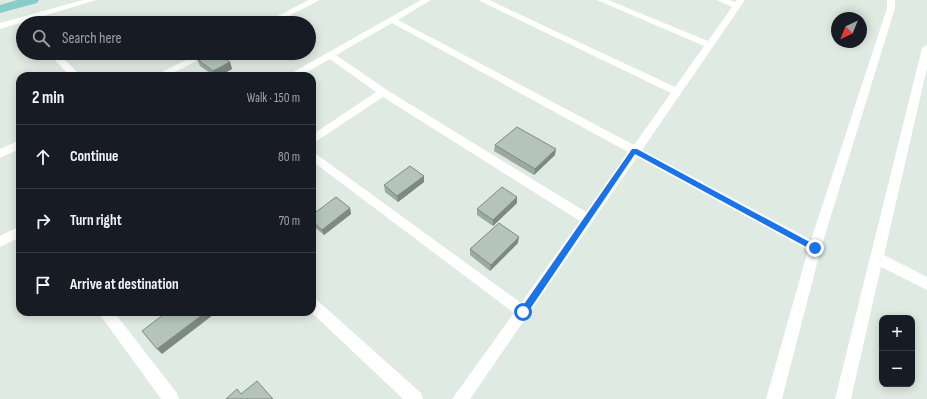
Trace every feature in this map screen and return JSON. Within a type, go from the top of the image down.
[{"type":"street","points":[[41,16],[92,0]]},
{"type":"street","points":[[283,16],[316,0]]},
{"type":"street","points":[[300,72],[427,0]]},
{"type":"street","points":[[482,0],[678,92]]},
{"type":"street","points":[[601,0],[710,45]]},
{"type":"street","points":[[460,399],[588,220],[634,151],[678,92],[739,3],[721,0]]},
{"type":"street","points":[[774,399],[815,248],[891,8],[891,0]]},
{"type":"street","points":[[392,20],[815,248]]},
{"type":"street","points":[[0,26],[16,23]]},
{"type":"street","points":[[843,399],[927,48]]},
{"type":"street","points":[[330,55],[383,92],[588,220]]},
{"type":"street","points":[[60,60],[72,72]]},
{"type":"street","points":[[167,72],[192,60]]},
{"type":"street","points":[[316,137],[383,92]]},
{"type":"street","points":[[0,154],[16,146]]},
{"type":"street","points":[[316,158],[523,312]]},
{"type":"street","points":[[0,242],[16,233]]},
{"type":"street","points":[[877,258],[927,284]]},
{"type":"street","points":[[316,308],[415,399]]},
{"type":"street","points":[[108,316],[171,399]]},
{"type":"building","points":[[198,60],[227,60],[230,62],[213,71]]},
{"type":"building","points":[[517,127],[556,149],[535,169],[495,145]]},
{"type":"building","points":[[410,166],[424,176],[397,196],[384,185]]},
{"type":"building","points":[[502,187],[517,197],[493,220],[477,209]]},
{"type":"building","points":[[336,197],[350,208],[322,230],[316,225],[316,212]]},
{"type":"building","points":[[499,223],[519,237],[491,265],[470,249]]},
{"type":"building","points":[[162,316],[201,316],[157,349],[142,331]]},
{"type":"building","points":[[257,381],[273,399],[226,399],[237,389],[241,394]]},
{"type":"waterway","points":[[0,9],[32,0]]},
{"type":"route","points":[[523,312],[588,220],[634,151],[815,248]]}]
